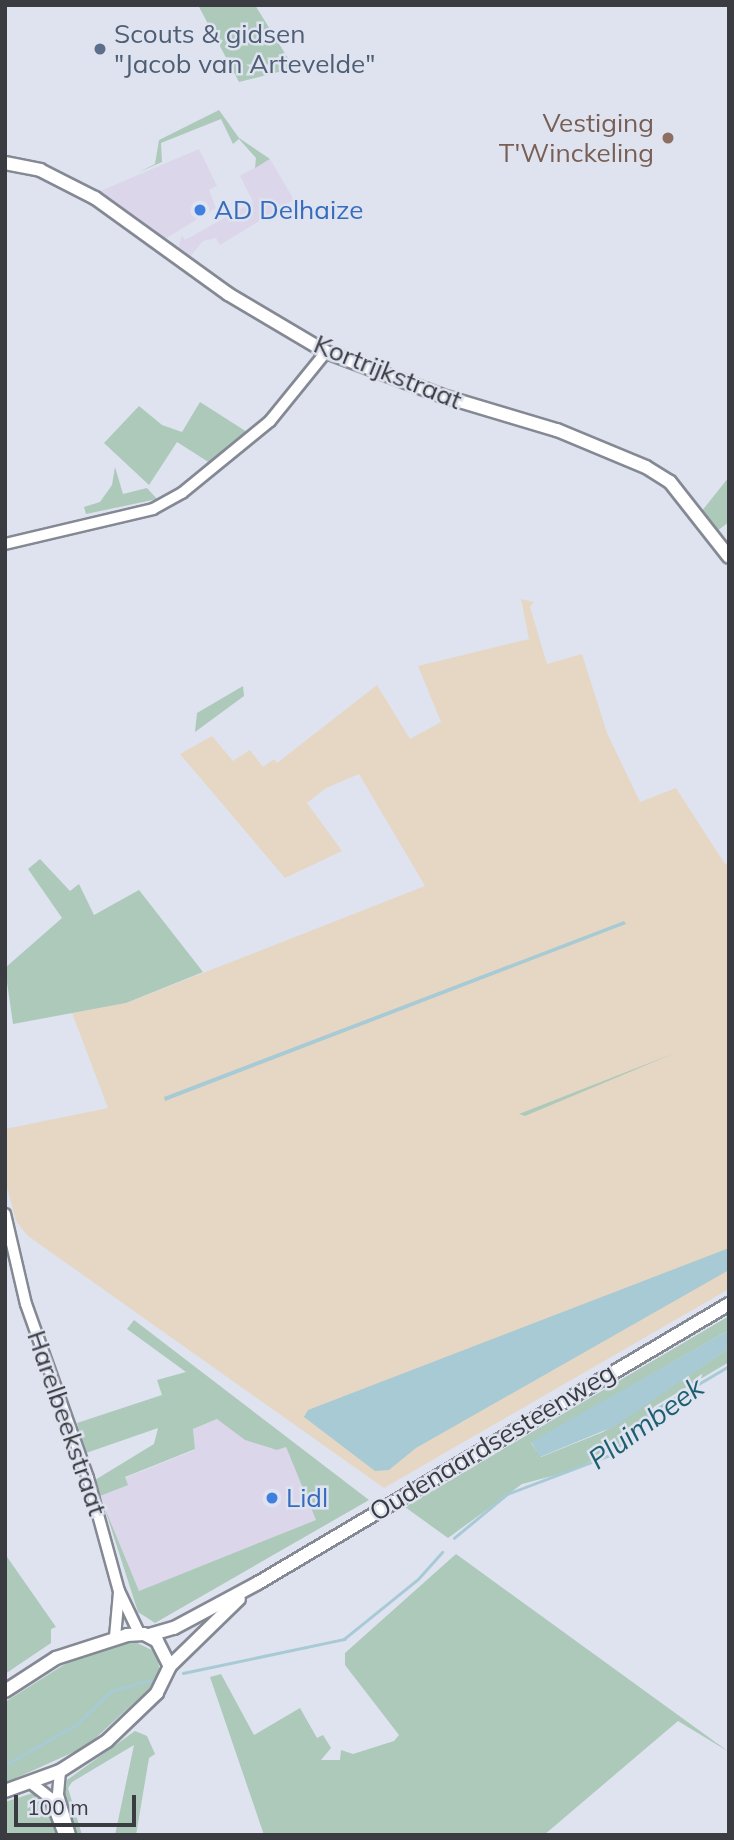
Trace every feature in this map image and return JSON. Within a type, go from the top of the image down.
[{"type":"main road","name":"Kortrijkstraat","points":[[5,163],[40,170],[95,198],[228,294],[326,352],[435,394],[575,437],[646,467],[670,482],[729,557]]},
{"type":"main road","name":"Oudenaardsesteenweg","points":[[5,1691],[56,1658],[115,1637],[174,1628],[258,1583],[729,1304]]},
{"type":"main road","name":"Oudenaardsesteenweg","points":[[5,1791],[60,1771],[140,1712],[162,1688],[170,1666],[258,1583]]},
{"type":"main road","points":[[144,1634],[164,1649],[170,1666]]},
{"type":"street","points":[[5,544],[153,509],[173,498],[270,421],[326,352]]},
{"type":"street","name":"Harelbeekstraat","points":[[5,1213],[26,1304],[88,1478],[119,1591],[144,1634]]},
{"type":"street","name":"Harelbeekstraat","points":[[115,1637],[119,1591]]},
{"type":"street","points":[[60,1771],[58,1795],[70,1835]]},
{"type":"street","points":[[31,1783],[50,1798],[64,1835]]},
{"type":"shaded area","points":[[199,149],[217,186],[209,190],[216,208],[163,240],[98,192]]},
{"type":"shaded area","points":[[270,159],[294,200],[220,245],[216,238],[203,241],[189,258],[178,249],[182,235],[185,240],[253,202],[240,176]]},
{"type":"shaded area","points":[[521,599],[534,602],[530,607],[547,664],[582,654],[607,733],[640,802],[676,788],[725,864],[729,863],[729,1289],[384,1488],[28,1236],[16,1221],[5,1180],[5,1129],[108,1108],[72,1013],[126,1003],[425,886],[359,774],[326,788],[307,803],[342,851],[285,878],[180,754],[212,736],[233,761],[250,750],[263,767],[274,759],[277,763],[377,685],[410,739],[441,722],[418,666],[529,639]]},
{"type":"shaded area","points":[[218,1419],[245,1440],[277,1450],[286,1447],[316,1520],[139,1591],[100,1496],[127,1485],[125,1478],[195,1450],[193,1429]]},
{"type":"green space","points":[[198,5],[255,5],[294,68],[239,82]]},
{"type":"green space","points":[[219,110],[239,138],[270,159],[255,168],[256,158],[239,139],[233,144],[221,119],[161,143],[162,162],[139,172],[155,164],[159,140]]},
{"type":"green space","points":[[200,402],[247,432],[210,463],[177,442],[149,485],[104,443],[139,406],[162,425],[182,432]]},
{"type":"green space","points":[[115,467],[123,494],[147,488],[157,499],[86,514],[84,507],[100,502],[112,485]]},
{"type":"green space","points":[[729,477],[729,522],[717,531],[701,512]]},
{"type":"green space","points":[[243,686],[244,696],[195,732],[197,713]]},
{"type":"green space","points":[[40,859],[70,891],[79,884],[94,915],[139,890],[203,972],[126,1003],[13,1024],[5,968],[62,918],[28,869]]},
{"type":"green space","points":[[675,1053],[525,1116],[519,1114]]},
{"type":"green space","points":[[729,1316],[729,1330],[531,1443],[541,1457],[603,1432],[729,1348],[729,1362],[655,1406],[613,1450],[571,1471],[522,1484],[448,1538],[405,1507]]},
{"type":"green space","points":[[134,1320],[369,1500],[155,1623],[138,1612],[104,1506],[139,1591],[316,1520],[286,1447],[277,1450],[245,1440],[217,1419],[193,1429],[195,1449],[125,1477],[128,1485],[100,1496],[95,1480],[154,1444],[158,1428],[86,1453],[77,1423],[162,1395],[157,1380],[186,1372],[127,1329]]},
{"type":"green space","points":[[5,1554],[56,1627],[51,1629],[51,1643],[5,1674]]},
{"type":"green space","points":[[456,1554],[729,1752],[678,1721],[544,1835],[264,1835],[210,1677],[221,1674],[254,1735],[300,1708],[317,1738],[323,1735],[331,1748],[321,1760],[340,1760],[341,1750],[353,1754],[394,1741],[399,1735],[345,1665],[345,1653]]},
{"type":"green space","points":[[133,1641],[156,1652],[160,1671],[151,1687],[87,1746],[5,1783],[5,1702],[73,1659]]},
{"type":"green space","points":[[135,1731],[147,1736],[155,1754],[149,1758],[136,1835],[115,1835],[134,1745],[72,1782],[68,1788],[82,1835],[74,1835],[61,1792],[67,1780]]},
{"type":"green space","points":[[33,1793],[46,1805],[58,1835],[5,1835],[5,1802]]},
{"type":"water","points":[[624,921],[626,924],[165,1101],[164,1097]]},
{"type":"water","points":[[729,1248],[729,1270],[416,1448],[389,1470],[375,1471],[304,1417],[308,1410]]},
{"type":"water","points":[[729,1330],[729,1348],[615,1426],[540,1457],[531,1442]]},
{"type":"waterway","name":"Pluimbeek","points":[[454,1538],[507,1494],[610,1455],[651,1412],[729,1366]]},
{"type":"waterway","name":"Pluimbeek","points":[[183,1673],[344,1639],[418,1579],[442,1552]]},
{"type":"waterway","name":"Pluimbeek","points":[[5,1765],[76,1725],[111,1691],[150,1680]]},
{"type":"place","name":"Scouts & gidsen \"Jacob van Artevelde\"","points":[[100,49]]},
{"type":"place","name":"Vestiging T'Winckeling","points":[[668,138]]},
{"type":"place","name":"AD Delhaize","points":[[200,210]]},
{"type":"place","name":"Lidl","points":[[272,1498]]}]
